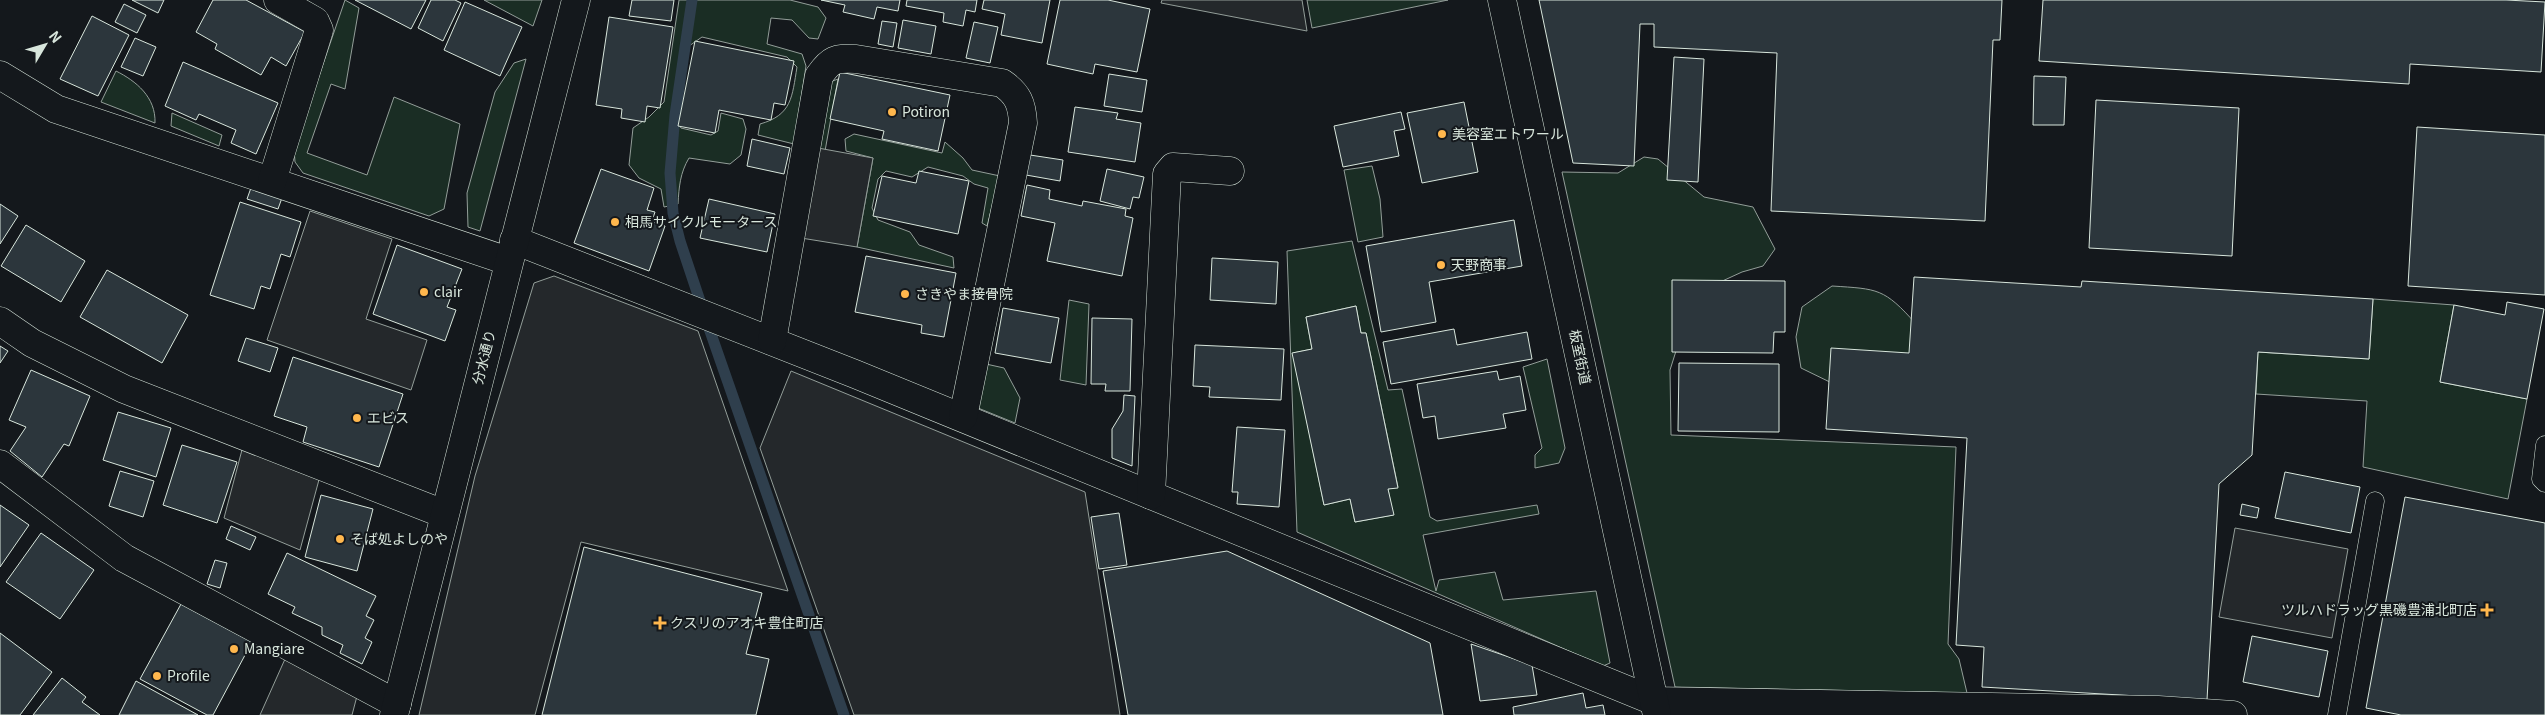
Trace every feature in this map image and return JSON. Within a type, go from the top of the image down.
[{"type":"street","points":[[272,181],[319,30],[315,20],[278,0]]},
{"type":"street","name":"分水通り","points":[[396,709],[576,0]]},
{"type":"street","name":"板室街道","points":[[1502,0],[1656,708]]},
{"type":"street","points":[[772,341],[819,76],[828,64],[839,58],[856,59],[1002,83],[1014,91],[1022,107],[1023,123],[963,417]]},
{"type":"street","points":[[0,74],[56,109],[272,181],[511,251],[772,341],[1151,495],[1656,708],[2158,710],[2233,715]]},
{"type":"street","points":[[1151,495],[1167,174],[1173,167],[1230,171]]},
{"type":"street","points":[[0,321],[32,343],[124,389],[444,514]]},
{"type":"street","points":[[0,464],[124,558],[396,709]]},
{"type":"lane","points":[[2545,445],[2541,479],[2545,483]]},
{"type":"lane","points":[[2338,715],[2376,501]]},
{"type":"green space","points":[[345,0],[359,8],[345,89],[331,84],[307,153],[367,175],[394,97],[460,124],[444,209],[429,216],[303,173],[295,162],[294,149]]},
{"type":"green space","points":[[484,0],[542,0],[533,26]]},
{"type":"green space","points":[[679,0],[790,0],[818,7],[826,18],[818,39],[809,38],[792,20],[771,18],[767,44],[802,54],[806,66],[794,144],[758,135],[760,124],[779,116],[792,96],[797,67],[787,57],[702,37],[689,46],[677,121],[681,128],[711,135],[718,131],[721,113],[743,119],[746,129],[741,155],[730,164],[689,158],[682,175],[678,204],[664,207],[661,189],[639,178],[629,165],[633,128],[649,117],[664,102]]},
{"type":"green space","points":[[1307,0],[1448,0],[1312,28]]},
{"type":"green space","points":[[526,59],[480,231],[468,227],[467,193],[495,92],[514,63]]},
{"type":"green space","points":[[116,71],[131,80],[143,91],[152,105],[155,123],[101,102]]},
{"type":"green space","points":[[838,79],[825,151],[818,148],[830,82]]},
{"type":"green space","points":[[172,113],[222,135],[219,146],[171,126]]},
{"type":"green space","points":[[854,134],[942,153],[945,142],[963,158],[972,170],[1000,176],[987,226],[982,223],[988,188],[974,184],[963,176],[928,167],[912,177],[886,171],[878,179],[872,208],[878,220],[910,232],[919,245],[953,257],[954,268],[857,247],[873,158],[846,151],[845,139]]},
{"type":"green space","points":[[1644,157],[1658,159],[1704,197],[1753,207],[1775,249],[1763,266],[1742,272],[1694,294],[1670,370],[1671,435],[1956,447],[1948,644],[1959,659],[1967,693],[1675,687],[1562,172],[1618,173]]},
{"type":"green space","points":[[1372,166],[1380,199],[1383,237],[1358,242],[1344,170]]},
{"type":"green space","points":[[1352,241],[1388,390],[1402,389],[1430,517],[1437,521],[1537,505],[1539,514],[1423,535],[1436,591],[1439,580],[1495,572],[1503,600],[1596,591],[1610,663],[1603,666],[1297,532],[1287,251]],"holes":[[[1356,306],[1361,333],[1366,333],[1398,487],[1388,489],[1393,515],[1355,522],[1350,499],[1324,505],[1293,353],[1312,349],[1306,317]]]},
{"type":"green space","points":[[1832,286],[1860,288],[1879,293],[1896,303],[1905,312],[1916,324],[1907,366],[1838,386],[1801,368],[1796,337],[1802,307]]},
{"type":"green space","points":[[2373,299],[2454,305],[2440,382],[2527,399],[2508,499],[2363,467],[2367,401],[2256,394],[2258,352],[2369,359]]},
{"type":"green space","points":[[1069,300],[1089,304],[1086,385],[1060,380]]},
{"type":"green space","points":[[1547,359],[1565,448],[1559,463],[1535,468],[1535,455],[1542,448],[1523,367]]},
{"type":"green space","points":[[986,364],[1004,368],[1020,398],[1015,423],[978,408]]},
{"type":"shaded area","points":[[1162,0],[1302,0],[1307,31],[1161,3]]},
{"type":"shaded area","points":[[818,148],[873,158],[857,247],[801,238]]},
{"type":"shaded area","points":[[310,211],[392,239],[366,319],[427,340],[411,390],[267,340]]},
{"type":"shaded area","points":[[554,276],[698,331],[788,591],[581,542],[535,715],[419,715],[475,476],[534,283]]},
{"type":"shaded area","points":[[791,371],[1085,492],[1120,715],[854,715],[760,448]]},
{"type":"shaded area","points":[[243,446],[320,476],[300,550],[224,518]]},
{"type":"shaded area","points":[[2235,528],[2348,549],[2332,638],[2219,617]]},
{"type":"shaded area","points":[[285,659],[357,696],[352,715],[260,715]]},
{"type":"building","points":[[132,0],[164,0],[158,13]]},
{"type":"building","points":[[213,0],[246,0],[305,32],[286,66],[271,57],[261,75],[215,49],[217,44],[196,32]]},
{"type":"building","points":[[355,0],[426,0],[411,29]]},
{"type":"building","points":[[431,0],[455,0],[461,3],[443,41],[418,28]]},
{"type":"building","points":[[632,0],[674,0],[671,21],[629,16]]},
{"type":"building","points":[[821,0],[900,0],[898,11],[877,7],[874,19],[843,12],[845,5]]},
{"type":"building","points":[[907,0],[977,0],[975,12],[966,10],[963,26],[943,22],[944,13],[906,6]]},
{"type":"building","points":[[984,0],[1050,0],[1042,43],[1001,35],[1005,14],[982,9]]},
{"type":"building","points":[[1060,0],[1108,0],[1150,9],[1137,72],[1095,64],[1093,74],[1047,64]]},
{"type":"building","points":[[1539,0],[2002,0],[2000,40],[1993,40],[1985,221],[1771,211],[1777,53],[1654,47],[1654,24],[1640,24],[1634,166],[1573,163]]},
{"type":"building","points":[[2043,0],[2506,0],[2545,2],[2541,72],[2410,64],[2409,84],[2039,61]]},
{"type":"building","points":[[465,2],[522,27],[500,76],[444,50]]},
{"type":"building","points":[[124,4],[146,15],[137,33],[115,22]]},
{"type":"building","points":[[92,16],[129,35],[98,96],[60,79]]},
{"type":"building","points":[[609,17],[673,27],[660,108],[647,106],[645,122],[621,118],[622,109],[596,105]]},
{"type":"building","points":[[903,20],[936,26],[931,54],[898,48]]},
{"type":"building","points":[[882,21],[897,23],[893,47],[878,44]]},
{"type":"building","points":[[974,22],[998,27],[990,63],[966,58]]},
{"type":"building","points":[[135,38],[156,47],[143,76],[121,67]]},
{"type":"building","points":[[695,41],[794,61],[785,105],[774,103],[771,120],[719,110],[715,133],[678,126]]},
{"type":"building","points":[[1674,57],[1704,59],[1698,182],[1667,180]]},
{"type":"building","points":[[183,62],[278,103],[256,154],[231,143],[236,130],[199,114],[196,120],[165,106]]},
{"type":"building","points":[[840,72],[950,95],[938,151],[882,139],[884,131],[830,119]]},
{"type":"building","points":[[1109,74],[1147,80],[1142,112],[1104,106]]},
{"type":"building","points":[[2034,76],[2066,77],[2064,125],[2033,125]]},
{"type":"building","points":[[2096,100],[2239,108],[2232,256],[2089,248]]},
{"type":"building","points":[[1464,102],[1478,172],[1422,183],[1407,113]]},
{"type":"building","points":[[1075,107],[1118,113],[1116,119],[1141,123],[1135,162],[1068,152]]},
{"type":"building","points":[[1401,112],[1405,129],[1394,131],[1399,156],[1343,167],[1334,126]]},
{"type":"building","points":[[2417,127],[2545,135],[2545,295],[2408,286]]},
{"type":"building","points":[[752,139],[790,148],[784,174],[747,166]]},
{"type":"building","points":[[1030,155],[1063,160],[1060,181],[1026,175]]},
{"type":"building","points":[[601,169],[654,188],[647,210],[655,212],[652,221],[665,226],[649,271],[574,243]]},
{"type":"building","points":[[1107,169],[1144,177],[1139,198],[1133,197],[1130,209],[1100,201]]},
{"type":"building","points":[[919,171],[969,181],[958,234],[873,216],[882,176],[916,183]]},
{"type":"building","points":[[252,185],[283,195],[278,209],[247,199]]},
{"type":"building","points":[[1027,185],[1050,190],[1049,199],[1082,206],[1083,201],[1126,209],[1125,216],[1133,218],[1122,276],[1047,261],[1055,223],[1021,216]]},
{"type":"building","points":[[709,199],[775,214],[767,252],[700,238]]},
{"type":"building","points":[[240,202],[301,222],[290,257],[281,254],[270,289],[261,286],[254,309],[210,295]]},
{"type":"building","points":[[0,204],[18,216],[0,244]]},
{"type":"building","points":[[1514,220],[1522,266],[1429,282],[1436,322],[1381,332],[1366,246]]},
{"type":"building","points":[[26,225],[85,261],[61,302],[1,266]]},
{"type":"building","points":[[397,245],[462,269],[447,307],[456,310],[445,341],[373,314]]},
{"type":"building","points":[[866,256],[956,273],[944,337],[921,333],[922,325],[855,312]]},
{"type":"building","points":[[1212,258],[1278,262],[1276,304],[1210,300]]},
{"type":"building","points":[[107,270],[188,315],[162,363],[80,317]]},
{"type":"building","points":[[1914,277],[2081,287],[2082,281],[2373,299],[2369,359],[2258,352],[2252,455],[2219,484],[2207,700],[1982,687],[1984,647],[1956,645],[1967,438],[1826,429],[1831,348],[1909,353]]},
{"type":"building","points":[[1672,280],[1785,281],[1785,332],[1774,332],[1773,353],[1672,352]]},
{"type":"building","points":[[2507,302],[2544,309],[2527,399],[2440,382],[2454,305],[2505,315]]},
{"type":"building","points":[[1356,306],[1361,333],[1366,333],[1398,488],[1388,489],[1394,515],[1355,522],[1350,499],[1324,505],[1292,353],[1312,349],[1306,317]]},
{"type":"building","points":[[1003,308],[1059,318],[1051,363],[995,353]]},
{"type":"building","points":[[1092,318],[1132,319],[1130,391],[1105,391],[1106,384],[1091,384]]},
{"type":"building","points":[[1454,329],[1457,345],[1527,332],[1532,359],[1391,384],[1383,342]]},
{"type":"building","points":[[246,338],[278,348],[270,372],[238,361]]},
{"type":"building","points":[[1195,345],[1284,349],[1281,400],[1209,397],[1210,387],[1193,386]]},
{"type":"building","points":[[0,346],[8,351],[0,363]]},
{"type":"building","points":[[293,357],[403,394],[379,467],[303,442],[307,427],[274,416]]},
{"type":"building","points":[[1679,363],[1779,364],[1779,432],[1678,431]]},
{"type":"building","points":[[31,370],[90,396],[69,446],[64,444],[42,477],[10,451],[26,427],[9,420]]},
{"type":"building","points":[[1497,371],[1499,380],[1520,376],[1526,410],[1503,414],[1506,428],[1438,439],[1435,416],[1423,418],[1417,384]]},
{"type":"building","points":[[1124,395],[1135,396],[1132,466],[1112,458],[1112,429],[1123,411]]},
{"type":"building","points":[[118,412],[171,428],[156,477],[103,460]]},
{"type":"building","points":[[1237,427],[1285,430],[1279,507],[1237,504],[1238,492],[1232,492]]},
{"type":"building","points":[[182,445],[237,462],[217,523],[163,505]]},
{"type":"building","points":[[120,471],[154,481],[143,517],[109,506]]},
{"type":"building","points":[[2285,472],[2360,487],[2351,533],[2275,518]]},
{"type":"building","points":[[321,495],[373,509],[357,571],[305,557]]},
{"type":"building","points":[[2405,497],[2545,523],[2545,715],[2401,715],[2366,708]]},
{"type":"building","points":[[2242,504],[2259,508],[2257,518],[2240,515]]},
{"type":"building","points":[[0,505],[29,525],[0,567]]},
{"type":"building","points":[[1119,513],[1127,565],[1099,569],[1091,517]]},
{"type":"building","points":[[231,526],[256,537],[250,550],[226,539]]},
{"type":"building","points":[[41,533],[94,570],[60,619],[6,582]]},
{"type":"building","name":"クスリのアオキ豊住町店","points":[[584,547],[762,593],[746,654],[769,659],[756,715],[542,715]]},
{"type":"building","points":[[1227,551],[1430,643],[1443,715],[1128,715],[1103,571]]},
{"type":"building","points":[[287,553],[376,596],[366,616],[374,620],[365,638],[372,642],[362,664],[340,653],[343,645],[322,635],[322,627],[292,613],[295,607],[268,594]]},
{"type":"building","points":[[215,560],[227,563],[220,588],[207,584]]},
{"type":"building","points":[[181,604],[252,642],[213,715],[207,715],[140,679]]},
{"type":"building","points":[[0,633],[52,672],[20,715],[0,715]]},
{"type":"building","points":[[2252,636],[2328,651],[2319,697],[2243,682]]},
{"type":"building","points":[[1471,644],[1532,665],[1537,695],[1480,701]]},
{"type":"building","points":[[62,678],[86,697],[82,702],[100,715],[33,715]]},
{"type":"building","points":[[136,681],[198,715],[119,715]]},
{"type":"building","points":[[1583,693],[1586,708],[1603,705],[1605,715],[1514,715],[1513,707]]},
{"type":"waterway","points":[[692,0],[675,115],[670,173],[673,213],[680,241],[710,331],[844,715]]},
{"type":"place","name":"Potiron","points":[[892,112]]},
{"type":"place","name":"美容室エトワール","points":[[1442,134]]},
{"type":"place","name":"相馬サイクルモータース","points":[[615,222]]},
{"type":"place","name":"天野商事","points":[[1441,265]]},
{"type":"place","name":"clair","points":[[424,292]]},
{"type":"place","name":"さきやま接骨院","points":[[905,294]]},
{"type":"place","name":"エビス","points":[[357,418]]},
{"type":"place","name":"そば処よしのや","points":[[340,539]]},
{"type":"place","name":"ツルハドラッグ黒磯豊浦北町店","points":[[2487,610]]},
{"type":"place","name":"クスリのアオキ豊住町店","points":[[660,623]]},
{"type":"place","name":"Mangiare","points":[[234,649]]},
{"type":"place","name":"Profile","points":[[157,676]]}]
